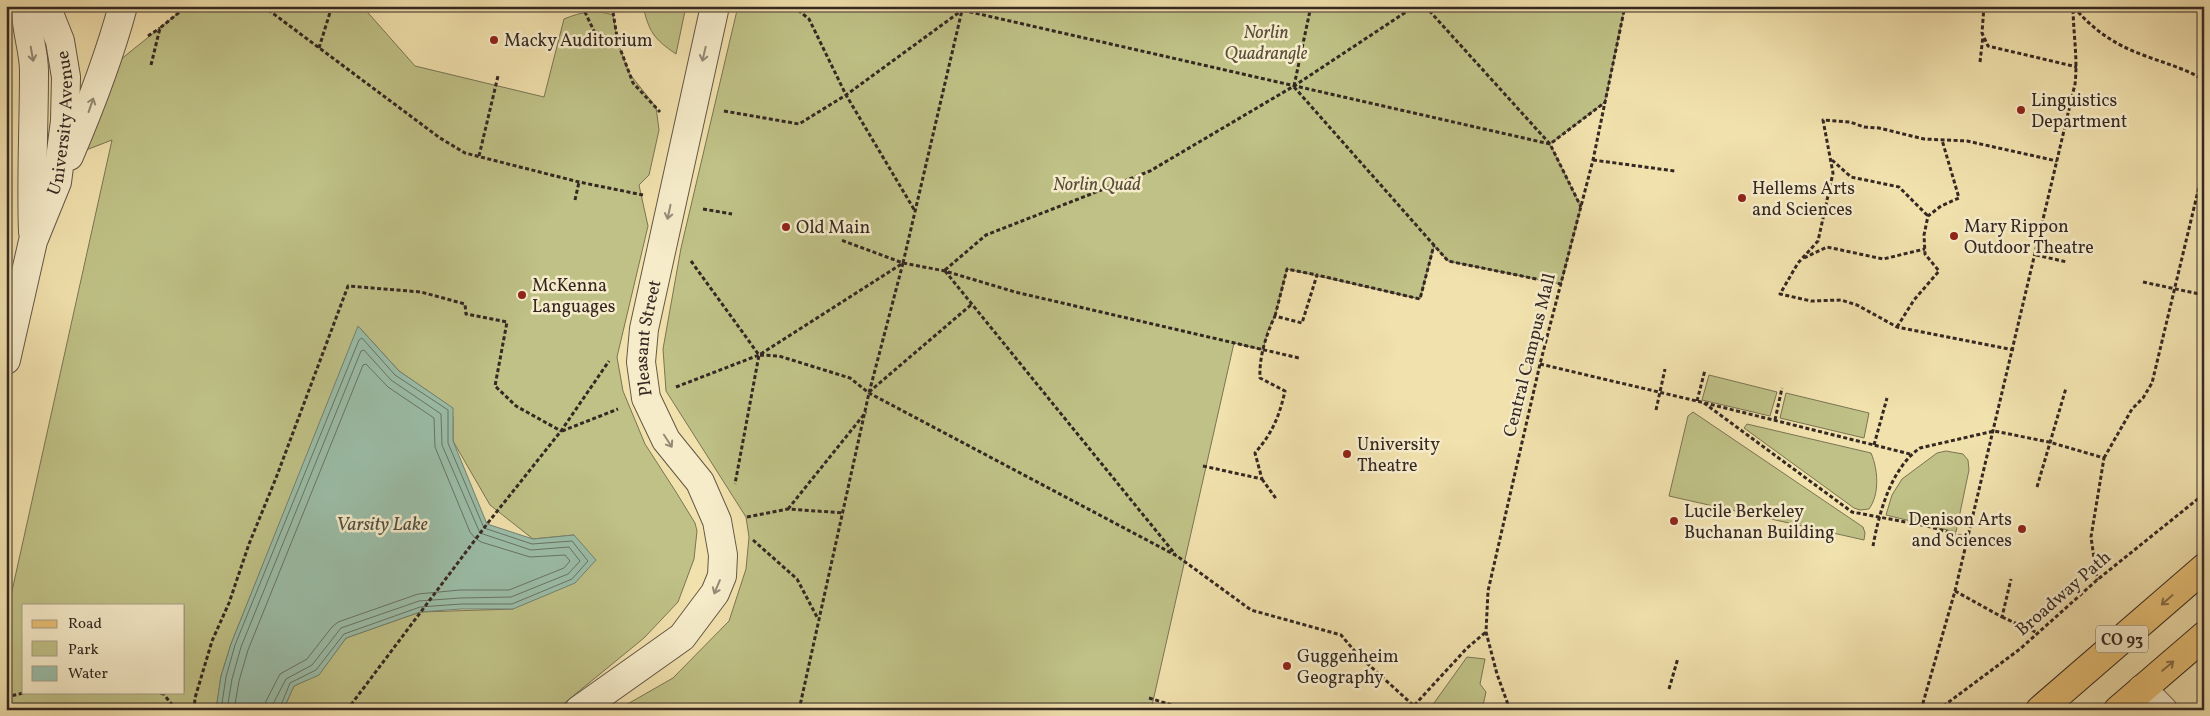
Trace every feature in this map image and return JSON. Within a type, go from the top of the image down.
[{"type":"main road","name":"CO 93","points":[[2040,710],[2204,568]]},
{"type":"main road","name":"CO 93","points":[[2118,710],[2204,636]]},
{"type":"street","name":"University Avenue","points":[[26,6],[26,26],[34,69],[31,171],[33,241]]},
{"type":"street","name":"University Avenue","points":[[6,360],[33,241],[58,182],[65,121],[66,77],[60,41],[50,16],[42,6]]},
{"type":"street","points":[[58,182],[88,113],[115,36],[122,6]]},
{"type":"street","name":"Pleasant Street","points":[[578,710],[682,637],[715,593],[722,576],[723,555],[717,521],[700,482],[666,440],[646,398],[641,362],[644,329],[715,6]]},
{"type":"street","points":[[2142,689],[2163,710]]},
{"type":"path","points":[[151,65],[160,28],[187,6]]},
{"type":"path","points":[[263,6],[440,138],[465,153],[580,182],[649,196]]},
{"type":"path","points":[[319,48],[332,6]]},
{"type":"path","points":[[582,6],[594,31],[618,43]]},
{"type":"path","points":[[612,6],[618,43],[634,83],[662,113]]},
{"type":"path","points":[[793,6],[809,19],[846,95],[915,211]]},
{"type":"path","points":[[944,6],[1550,144]]},
{"type":"path","points":[[799,710],[818,620],[844,514],[869,392],[903,263],[963,6]]},
{"type":"path","points":[[1294,86],[1311,6]]},
{"type":"path","points":[[945,271],[986,235],[1150,170],[1294,86],[1415,6]]},
{"type":"path","points":[[1425,6],[1550,144],[1581,207]]},
{"type":"path","name":"Central Campus Mall","points":[[1510,710],[1497,674],[1486,632],[1488,591],[1540,364],[1593,160],[1625,6]]},
{"type":"path","points":[[1980,62],[1984,6]]},
{"type":"path","points":[[1921,710],[1955,591],[2014,350],[2075,84],[2077,67],[2073,36],[2073,6]]},
{"type":"path","points":[[2073,6],[2093,28],[2110,39],[2142,55],[2188,71],[2204,80]]},
{"type":"path","points":[[722,111],[798,124],[846,95],[962,11]]},
{"type":"path","points":[[1983,36],[1988,46],[2077,67]]},
{"type":"path","points":[[479,156],[498,76]]},
{"type":"path","points":[[1294,86],[1448,261],[1561,284]]},
{"type":"path","points":[[1550,144],[1605,102]]},
{"type":"path","points":[[2014,350],[1917,329],[1897,327],[1857,305],[1841,300],[1811,301],[1780,294],[1801,260],[1818,241],[1834,173],[1823,120],[1850,122],[1864,127],[1879,128],[1924,139],[1967,141],[2057,161]]},
{"type":"path","points":[[1897,327],[1914,300],[1939,271],[1925,254],[1924,235],[1928,216],[1941,206],[1959,198],[1942,140]]},
{"type":"path","points":[[1593,160],[1675,171]]},
{"type":"path","points":[[1831,160],[1852,177],[1899,187],[1928,216]]},
{"type":"path","points":[[2097,580],[2091,537],[2104,458],[2132,409],[2143,398],[2152,383],[2204,166]]},
{"type":"path","points":[[575,200],[580,182]]},
{"type":"path","points":[[699,208],[732,214]]},
{"type":"path","points":[[841,240],[903,263],[945,271],[1015,292],[1299,358]]},
{"type":"path","points":[[1277,500],[1262,479],[1255,453],[1269,437],[1280,410],[1285,391],[1260,378],[1260,368],[1268,330],[1276,316],[1287,269],[1420,299],[1434,245]]},
{"type":"path","points":[[1801,260],[1827,246],[1883,259],[1925,249]]},
{"type":"path","points":[[2036,255],[2067,262]]},
{"type":"path","points":[[687,256],[759,355],[735,485]]},
{"type":"path","points":[[347,710],[487,524],[561,432],[759,355],[903,263]]},
{"type":"path","points":[[945,271],[1176,556]]},
{"type":"path","points":[[1276,316],[1302,324],[1317,275]]},
{"type":"path","points":[[2142,282],[2204,295]]},
{"type":"path","points":[[194,710],[195,698],[212,641],[229,603],[249,544],[276,478],[348,286],[421,292],[465,304],[466,314],[507,322],[495,386],[516,406],[561,432]]},
{"type":"path","points":[[869,392],[972,304]]},
{"type":"path","points":[[759,355],[779,356],[850,378],[869,392],[1176,556],[1251,610],[1341,635],[1358,655],[1414,706]]},
{"type":"path","points":[[1540,364],[1699,401],[1910,454]]},
{"type":"path","points":[[1656,410],[1665,369]]},
{"type":"path","points":[[1699,401],[1705,370]]},
{"type":"path","points":[[1775,420],[1782,388]]},
{"type":"path","points":[[2037,487],[2066,388]]},
{"type":"path","points":[[1874,445],[1887,398]]},
{"type":"path","points":[[1699,401],[1852,512],[1927,526],[1968,538]]},
{"type":"path","points":[[788,509],[866,411]]},
{"type":"path","points":[[1873,546],[1879,517],[1896,476],[1910,454],[1920,448],[1994,431],[2049,442],[2104,458]]},
{"type":"path","points":[[1202,466],[1262,479]]},
{"type":"path","name":"Broadway Path","points":[[1938,710],[2020,650],[2097,580],[2204,494]]},
{"type":"path","points":[[746,518],[788,509],[844,514]]},
{"type":"path","points":[[749,537],[797,579],[818,620]]},
{"type":"path","points":[[2002,617],[2011,578]]},
{"type":"path","points":[[1955,591],[2002,617],[2038,633]]},
{"type":"path","points":[[1410,710],[1467,648],[1486,632]]},
{"type":"path","points":[[1670,689],[1678,658]]},
{"type":"path","points":[[6,698],[22,694]]},
{"type":"path","points":[[165,694],[176,710]]},
{"type":"path","points":[[1149,698],[1188,710]]},
{"type":"green space","points":[[187,6],[362,6],[415,66],[544,97],[564,19],[588,12],[613,15],[618,43],[629,73],[656,107],[659,130],[649,175],[639,185],[648,226],[617,357],[623,391],[645,444],[695,523],[697,531],[694,559],[678,602],[644,638],[556,710],[283,710],[294,686],[319,674],[346,638],[420,612],[513,609],[574,535],[533,539],[490,505],[453,441],[453,417],[448,405],[399,371],[359,327],[231,644],[221,676],[216,710],[6,710],[6,618],[112,140],[86,150],[120,60]]},
{"type":"green space","points":[[643,6],[686,6],[676,54],[662,44],[650,29]]},
{"type":"green space","points":[[738,6],[1625,6],[1605,102],[1550,144],[1581,207],[1561,284],[1448,261],[1434,246],[1420,299],[1287,269],[1275,316],[1268,330],[1263,350],[1234,343],[1151,710],[617,710],[673,678],[729,621],[746,569],[749,537],[746,517],[666,391],[663,349],[681,248]]},
{"type":"green space","points":[[1709,375],[1777,392],[1770,416],[1702,400]]},
{"type":"green space","points":[[1786,393],[1869,413],[1864,438],[1780,418]]},
{"type":"green space","points":[[1693,412],[1863,527],[1865,533],[1864,540],[1669,496],[1688,416]]},
{"type":"green space","points":[[1747,424],[1871,453],[1877,481],[1873,503],[1869,509],[1860,510],[1854,508],[1744,428]]},
{"type":"green space","points":[[1946,451],[1963,454],[1968,460],[1969,470],[1956,532],[1886,515],[1892,495],[1902,479],[1937,453]]},
{"type":"green space","points":[[1467,657],[1485,659],[1480,684],[1486,692],[1482,710],[1429,710]]},
{"type":"water","name":"Varsity Lake","points":[[358,326],[399,371],[453,408],[453,441],[487,524],[533,539],[574,535],[596,560],[575,583],[513,609],[461,609],[420,612],[346,638],[319,675],[294,686],[283,710],[216,710],[221,676],[231,644]]},
{"type":"place","name":"Macky Auditorium","points":[[494,40]]},
{"type":"place","name":"Linguistics Department","points":[[2021,110]]},
{"type":"place","name":"Hellems Arts and Sciences","points":[[1742,198]]},
{"type":"place","name":"Old Main","points":[[786,227]]},
{"type":"place","name":"Mary Rippon Outdoor Theatre","points":[[1954,236]]},
{"type":"place","name":"McKenna Languages","points":[[522,295]]},
{"type":"place","name":"University Theatre","points":[[1347,454]]},
{"type":"place","name":"Lucile Berkeley Buchanan Building","points":[[1674,521]]},
{"type":"place","name":"Denison Arts and Sciences","points":[[2022,529]]},
{"type":"place","name":"Guggenheim Geography","points":[[1287,666]]},
{"type":"park label","name":"Norlin Quadrangle","points":[[1266,42]]},
{"type":"park label","name":"Norlin Quad","points":[[1097,184]]}]
